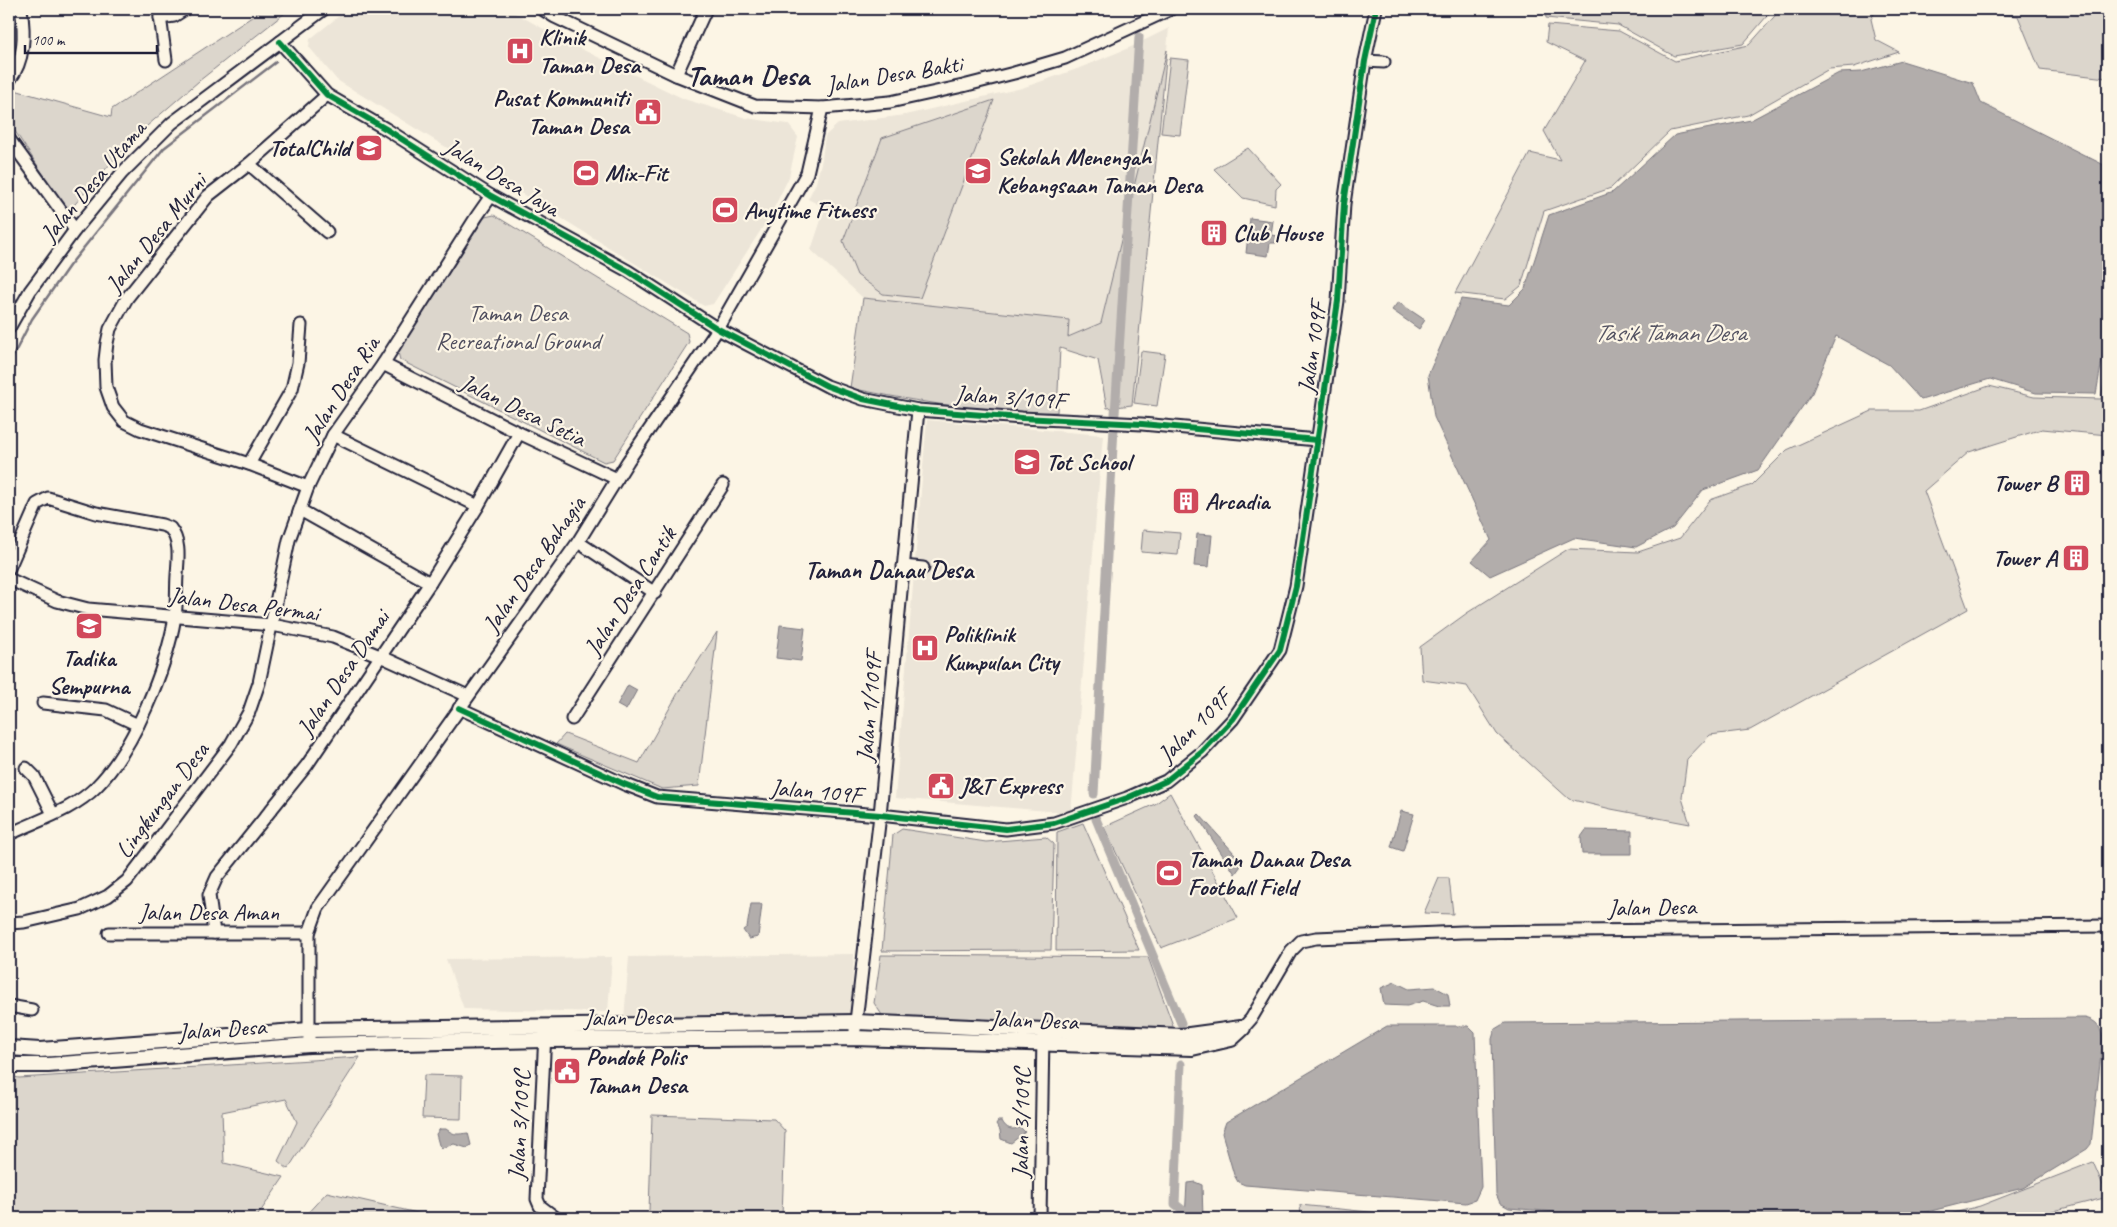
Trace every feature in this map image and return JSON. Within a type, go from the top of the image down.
[{"type":"main road","name":"Jalan Desa","points":[[9,1065],[48,1065],[309,1045],[545,1033],[856,1022],[1192,1048],[1231,1039],[1243,1028]]},
{"type":"main road","name":"Jalan Desa","points":[[9,1048],[40,1050],[309,1030],[854,1038],[1044,1036]]},
{"type":"street","points":[[9,81],[16,72],[20,58],[23,26],[21,9]]},
{"type":"street","points":[[166,60],[160,14],[174,16],[185,9]]},
{"type":"street","name":"Jalan Desa Utama","points":[[9,328],[30,291],[75,230],[122,173],[172,123],[324,9]]},
{"type":"street","name":"Jalan Desa Bakti","points":[[542,9],[556,13],[676,75],[755,106],[822,108],[890,102],[1014,73],[1065,58],[1171,9]]},
{"type":"street","points":[[676,75],[706,9]]},
{"type":"street","name":"Jalan 109F","points":[[459,708],[624,784],[657,797],[880,815],[1006,829],[1054,823],[1127,798],[1166,781],[1179,772],[1202,752],[1233,719],[1280,650],[1296,586],[1338,301],[1344,204],[1365,61],[1376,9]]},
{"type":"street","name":"Jalan Desa Jaya","points":[[280,42],[326,95],[386,129],[491,196],[628,271],[718,329]]},
{"type":"street","points":[[1365,61],[1384,62]]},
{"type":"street","name":"Jalan Desa Murni","points":[[308,487],[249,464],[140,429],[124,420],[113,407],[106,387],[105,360],[110,329],[135,286],[208,196],[249,164],[326,95]]},
{"type":"street","name":"Jalan Desa Bahagia","points":[[309,1045],[309,933],[318,908],[578,542],[617,479],[718,329],[808,172],[822,108]]},
{"type":"street","points":[[9,138],[75,230]]},
{"type":"street","points":[[249,164],[328,232]]},
{"type":"street","name":"Jalan Desa Ria","points":[[272,625],[288,540],[308,487],[333,435],[383,364],[491,196]]},
{"type":"street","points":[[249,464],[292,389],[298,363],[301,325]]},
{"type":"street","name":"Jalan 3/109F","points":[[718,329],[827,386],[863,399],[918,410],[1142,424],[1317,440]]},
{"type":"street","name":"Jalan Desa Setia","points":[[383,364],[519,433],[617,479]]},
{"type":"street","name":"Jalan 1/109F","points":[[854,1038],[880,815],[918,410]]},
{"type":"street","name":"Jalan Desa Damai","points":[[214,933],[209,896],[217,877],[307,765],[430,583],[478,506],[519,433]]},
{"type":"street","points":[[333,435],[478,506]]},
{"type":"street","name":"Jalan Desa Cantik","points":[[572,719],[655,594],[723,486]]},
{"type":"street","points":[[9,568],[37,504],[42,500],[55,498],[96,513],[162,525],[170,528],[178,543],[175,616],[161,670],[138,725],[111,772],[95,788],[76,804],[14,832]]},
{"type":"street","points":[[300,510],[430,583]]},
{"type":"street","points":[[578,542],[655,594]]},
{"type":"street","points":[[903,566],[923,568]]},
{"type":"street","name":"Jalan Desa Permai","points":[[9,579],[57,601],[88,609],[272,625],[333,637],[468,696]]},
{"type":"street","name":"Lingkungan Desa","points":[[9,923],[24,922],[80,909],[108,896],[127,880],[231,744],[249,712],[259,683],[272,625]]},
{"type":"street","points":[[43,703],[106,710],[138,725]]},
{"type":"street","points":[[26,768],[34,776],[53,814]]},
{"type":"street","name":"Jalan Desa","points":[[1243,1028],[1251,1019],[1291,951],[1301,941],[1316,938],[1462,932],[2108,926]]},
{"type":"street","name":"Jalan Desa Aman","points":[[109,933],[309,933]]},
{"type":"street","points":[[9,1006],[32,1010]]},
{"type":"street","name":"Jalan 3/109C","points":[[545,1033],[537,1198],[540,1206],[556,1218]]},
{"type":"street","name":"Jalan 3/109C","points":[[1040,1218],[1044,1036]]},
{"type":"shaded area","points":[[348,9],[508,9],[567,42],[684,99],[746,118],[788,124],[798,137],[789,177],[770,216],[713,304],[704,306],[337,80],[309,47],[310,39]]},
{"type":"shaded area","name":"Sekolah Menengah Kebangsaan Taman Desa","points":[[1169,28],[1167,50],[1101,323],[1068,337],[1068,320],[863,298],[811,250],[825,208],[808,199],[816,183],[825,136],[838,124],[905,115],[1022,88],[1077,69],[1131,47]]},
{"type":"shaded area","points":[[927,420],[1103,435],[1071,813],[895,798]]},
{"type":"shaded area","points":[[854,954],[850,1015],[624,1019],[629,957]]},
{"type":"shaded area","points":[[612,957],[608,1012],[464,1009],[446,959]]},
{"type":"green space","points":[[264,9],[290,9],[199,81],[132,139],[68,212],[9,122],[9,95],[11,89],[111,117],[112,109]]},
{"type":"green space","points":[[1545,9],[1773,9],[1743,44],[1674,56],[1618,25],[1546,18]]},
{"type":"green space","points":[[1781,9],[1877,9],[1871,19],[1876,40],[1899,52],[1854,67],[1829,69],[1748,115],[1670,131],[1611,188],[1544,211],[1521,286],[1505,299],[1455,293],[1530,153],[1560,160],[1544,131],[1585,61],[1546,42],[1548,25],[1619,31],[1675,61],[1749,45]]},
{"type":"green space","points":[[1931,9],[2108,9],[2108,80],[2106,78],[2040,70],[2018,16]]},
{"type":"green space","points":[[1167,50],[1132,405],[1107,408],[1098,360],[1060,348],[1057,412],[1005,411],[953,406],[850,388],[863,298],[1069,320],[1068,337],[1101,323]]},
{"type":"green space","points":[[1170,58],[1189,60],[1180,135],[1161,133]]},
{"type":"green space","points":[[994,100],[920,298],[883,294],[857,275],[843,241],[882,138]]},
{"type":"green space","points":[[1248,148],[1281,184],[1276,189],[1275,205],[1243,198],[1214,169]]},
{"type":"green space","name":"Taman Desa Recreational Ground","points":[[494,215],[687,333],[689,342],[613,460],[604,462],[400,360],[398,352],[485,217]]},
{"type":"green space","points":[[1141,351],[1165,354],[1157,406],[1134,403]]},
{"type":"green space","points":[[2108,361],[2108,435],[2042,429],[1969,452],[1924,491],[1968,609],[1750,730],[1710,735],[1687,759],[1682,798],[1690,824],[1569,799],[1497,734],[1467,686],[1422,680],[1420,647],[1467,613],[1568,549],[1638,552],[1680,538],[1710,500],[1752,485],[1787,450],[1872,411],[1919,411],[1989,386],[2034,397],[2101,399]]},
{"type":"green space","points":[[1143,530],[1180,533],[1178,555],[1141,552]]},
{"type":"green space","points":[[717,632],[699,786],[662,789],[556,744],[565,734],[639,763],[678,693]]},
{"type":"green space","name":"Taman Danau Desa Football Field","points":[[1170,793],[1238,918],[1161,948],[1104,827],[1155,804]]},
{"type":"green space","points":[[1083,823],[1139,950],[1056,951],[1057,832]]},
{"type":"green space","points":[[902,829],[986,842],[1046,837],[1054,844],[1051,950],[882,951],[893,835]]},
{"type":"green space","points":[[1439,878],[1449,878],[1453,914],[1424,913]]},
{"type":"green space","points":[[881,955],[1148,957],[1174,1028],[882,1015],[874,1003]]},
{"type":"green space","points":[[360,1057],[288,1169],[278,1161],[297,1122],[286,1099],[222,1112],[224,1163],[284,1177],[256,1218],[9,1218],[9,1076],[19,1078]]},
{"type":"green space","points":[[424,1075],[462,1076],[461,1119],[422,1118]]},
{"type":"green space","points":[[652,1115],[774,1119],[785,1131],[782,1216],[649,1212]]},
{"type":"green space","points":[[2093,1162],[2108,1197],[2025,1218],[1935,1218],[1980,1206]]},
{"type":"green space","points":[[327,1192],[439,1218],[303,1218]]},
{"type":"green space","points":[[1300,1205],[1429,1218],[1301,1218]]},
{"type":"water","name":"Tasik Taman Desa","points":[[1902,61],[1973,83],[1981,103],[2108,167],[2108,327],[2096,394],[2036,393],[1990,379],[1921,400],[1889,365],[1836,336],[1812,393],[1758,470],[1703,490],[1673,528],[1636,547],[1574,538],[1490,576],[1472,561],[1491,540],[1434,417],[1428,375],[1461,299],[1509,305],[1525,289],[1549,215],[1613,192],[1675,135],[1751,120],[1839,73],[1861,72]]},
{"type":"water","points":[[1250,218],[1273,221],[1271,235],[1277,236],[1276,243],[1270,243],[1268,256],[1246,253]]},
{"type":"water","points":[[1398,302],[1425,320],[1419,329],[1392,310]]},
{"type":"water","points":[[1197,534],[1212,535],[1209,567],[1194,566]]},
{"type":"water","points":[[780,625],[805,628],[801,661],[776,658]]},
{"type":"water","points":[[628,685],[637,690],[626,710],[617,705]]},
{"type":"water","points":[[1401,811],[1414,814],[1403,851],[1391,847]]},
{"type":"water","points":[[1199,814],[1243,863],[1235,874],[1197,816]]},
{"type":"water","points":[[1586,830],[1632,831],[1632,854],[1582,854],[1581,837]]},
{"type":"water","points":[[751,904],[762,904],[758,937],[749,939],[743,930],[747,927]]},
{"type":"water","points":[[1395,982],[1409,989],[1435,987],[1448,994],[1450,1006],[1439,1006],[1423,1001],[1407,1006],[1384,1005],[1381,988]]},
{"type":"water","points":[[2085,1018],[2097,1024],[2103,1037],[2091,1144],[2087,1149],[2023,1188],[1903,1218],[1628,1218],[1509,1208],[1500,1203],[1496,1194],[1492,1039],[1495,1029],[1505,1023]]},
{"type":"water","points":[[1387,1026],[1468,1026],[1475,1033],[1481,1187],[1475,1200],[1466,1203],[1245,1185],[1238,1182],[1234,1175],[1222,1133],[1226,1122]]},
{"type":"water","points":[[998,1121],[1002,1121],[1009,1128],[1020,1127],[1025,1132],[1011,1143],[1001,1139],[1000,1130],[996,1124]]},
{"type":"water","points":[[440,1129],[446,1129],[457,1134],[468,1133],[471,1145],[467,1148],[454,1144],[442,1148],[439,1145],[436,1134]]},
{"type":"water","points":[[1195,1182],[1202,1185],[1203,1218],[1185,1218],[1187,1183]]},
{"type":"waterway","points":[[1115,414],[1139,37]]},
{"type":"waterway","points":[[9,364],[32,319],[69,266],[164,148],[276,62]]},
{"type":"waterway","points":[[1094,794],[1114,428]]},
{"type":"waterway","points":[[1096,819],[1181,1023]]},
{"type":"waterway","points":[[1181,1064],[1175,1204],[1193,1218]]},
{"type":"cycle path","points":[[459,708],[624,784],[657,797],[880,815],[1006,829],[1054,823],[1127,798],[1166,781],[1202,752],[1233,719],[1280,650],[1296,586],[1338,301],[1344,204],[1365,61],[1376,9]]},
{"type":"cycle path","points":[[280,42],[327,95],[386,129],[491,196],[628,271],[718,329],[827,386],[863,399],[918,410],[1142,424],[1317,440]]},
{"type":"place","name":"Klinik Taman Desa","points":[[520,51]]},
{"type":"place","name":"Pusat Kommuniti Taman Desa","points":[[648,112]]},
{"type":"place","name":"TotalChild","points":[[369,148]]},
{"type":"place","name":"Sekolah Menengah Kebangsaan Taman Desa","points":[[978,171]]},
{"type":"place","name":"Mix-Fit","points":[[586,173]]},
{"type":"place","name":"Anytime Fitness","points":[[725,210]]},
{"type":"place","name":"Club House","points":[[1214,233]]},
{"type":"place","name":"Tot School","points":[[1027,462]]},
{"type":"place","name":"Tower B","points":[[2077,483]]},
{"type":"place","name":"Arcadia","points":[[1186,501]]},
{"type":"place","name":"Tower A","points":[[2076,558]]},
{"type":"place","name":"Tadika Sempurna","points":[[89,626]]},
{"type":"place","name":"Poliklinik Kumpulan City","points":[[925,648]]},
{"type":"place","name":"J&T Express","points":[[941,786]]},
{"type":"place","name":"Taman Danau Desa Football Field","points":[[1169,873]]},
{"type":"place","name":"Pondok Polis Taman Desa","points":[[567,1071]]},
{"type":"district","name":"Taman Desa","points":[[748,75]]},
{"type":"district","name":"Taman Danau Desa","points":[[889,569]]}]
